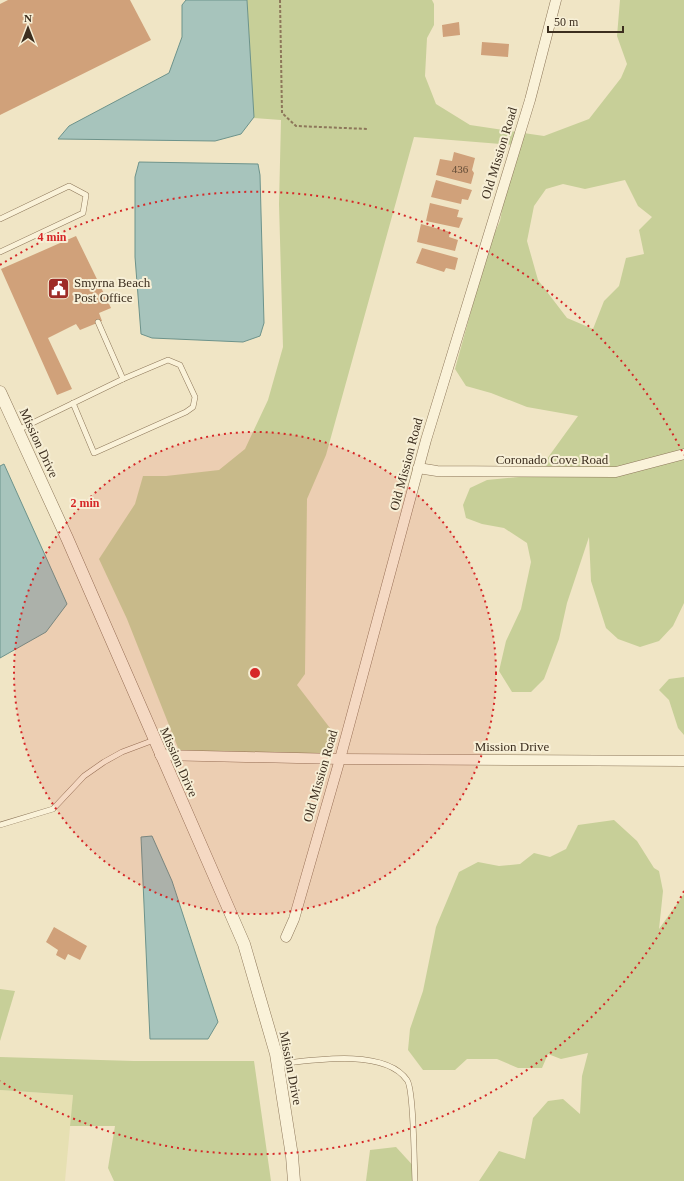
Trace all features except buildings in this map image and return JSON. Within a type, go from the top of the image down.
[{"type":"street","name":"Old Mission Road","points":[[286,936],[294,919],[340,760],[418,468],[530,100],[556,0]]},
{"type":"street","name":"Mission Drive","points":[[0,392],[67,538],[160,755],[244,944],[278,1064],[292,1156],[294,1181]]},
{"type":"street","name":"Coronado Cove Road","points":[[418,468],[436,471],[616,472],[684,454]]},
{"type":"street","name":"Mission Drive","points":[[160,755],[340,760],[684,761]]},
{"type":"lane","points":[[0,219],[69,186],[86,195],[83,213],[0,252]]},
{"type":"lane","points":[[98,322],[123,379]]},
{"type":"lane","points":[[18,430],[123,379],[168,360],[180,366],[195,397],[193,407],[186,412],[94,452],[73,404]]},
{"type":"lane","points":[[0,825],[53,809],[84,776],[104,762],[122,752],[154,740]]},
{"type":"lane","points":[[278,1064],[337,1059],[378,1061],[394,1067],[408,1081],[413,1131],[415,1181]]},
{"type":"path","points":[[280,0],[282,113],[296,126],[368,129]]},
{"type":"shaded area","points":[[0,1090],[73,1095],[65,1181],[0,1181]]},
{"type":"green space","points":[[247,0],[432,0],[434,4],[434,25],[427,38],[425,76],[436,104],[470,125],[544,136],[589,119],[621,78],[627,64],[617,36],[620,0],[684,0],[684,603],[673,626],[659,641],[640,647],[618,639],[606,628],[591,581],[589,537],[567,603],[559,639],[544,679],[531,692],[512,692],[499,671],[506,641],[521,609],[531,562],[527,543],[504,528],[482,524],[466,518],[463,505],[470,488],[487,480],[519,477],[544,463],[578,416],[527,407],[491,393],[466,386],[455,369],[489,246],[500,221],[514,145],[414,137],[326,455],[307,499],[305,674],[297,685],[333,732],[325,754],[182,758],[127,619],[99,559],[135,504],[143,476],[166,476],[219,470],[245,449],[268,400],[283,347],[279,204],[281,120],[253,118]],"holes":[[[625,180],[638,206],[652,217],[639,230],[644,254],[626,258],[619,286],[604,301],[593,329],[567,318],[538,280],[527,241],[534,206],[546,189],[563,184],[585,189]]]},
{"type":"green space","points":[[684,677],[684,735],[678,728],[669,700],[659,690],[669,679]]},
{"type":"green space","points":[[614,820],[637,841],[654,868],[659,871],[663,891],[659,929],[684,894],[684,1181],[479,1181],[499,1151],[525,1159],[533,1118],[548,1101],[563,1099],[580,1114],[582,1076],[588,1053],[561,1059],[548,1054],[542,1068],[518,1068],[497,1059],[467,1059],[455,1070],[423,1070],[408,1050],[410,1029],[423,991],[436,927],[459,872],[478,862],[499,866],[520,864],[534,853],[550,857],[566,849],[578,825]]},
{"type":"green space","points":[[0,989],[15,991],[0,1041]]},
{"type":"green space","points":[[0,1057],[134,1061],[254,1061],[271,1181],[114,1181],[108,1168],[115,1126],[70,1126],[73,1095],[0,1090]]},
{"type":"green space","points":[[396,1147],[417,1170],[415,1181],[366,1181],[370,1150]]},
{"type":"water","points":[[186,0],[247,0],[254,117],[241,134],[215,141],[58,139],[69,126],[169,73],[182,37],[182,5]]},
{"type":"water","points":[[139,162],[258,164],[260,175],[264,323],[260,336],[243,342],[152,338],[141,334],[135,257],[135,177]]},
{"type":"water","points":[[4,464],[67,604],[46,632],[0,658],[0,466]]},
{"type":"water","points":[[152,836],[172,881],[218,1022],[208,1039],[150,1039],[141,837]]},
{"type":"place","name":"Smyrna Beach Post Office","points":[[58,289]]}]
